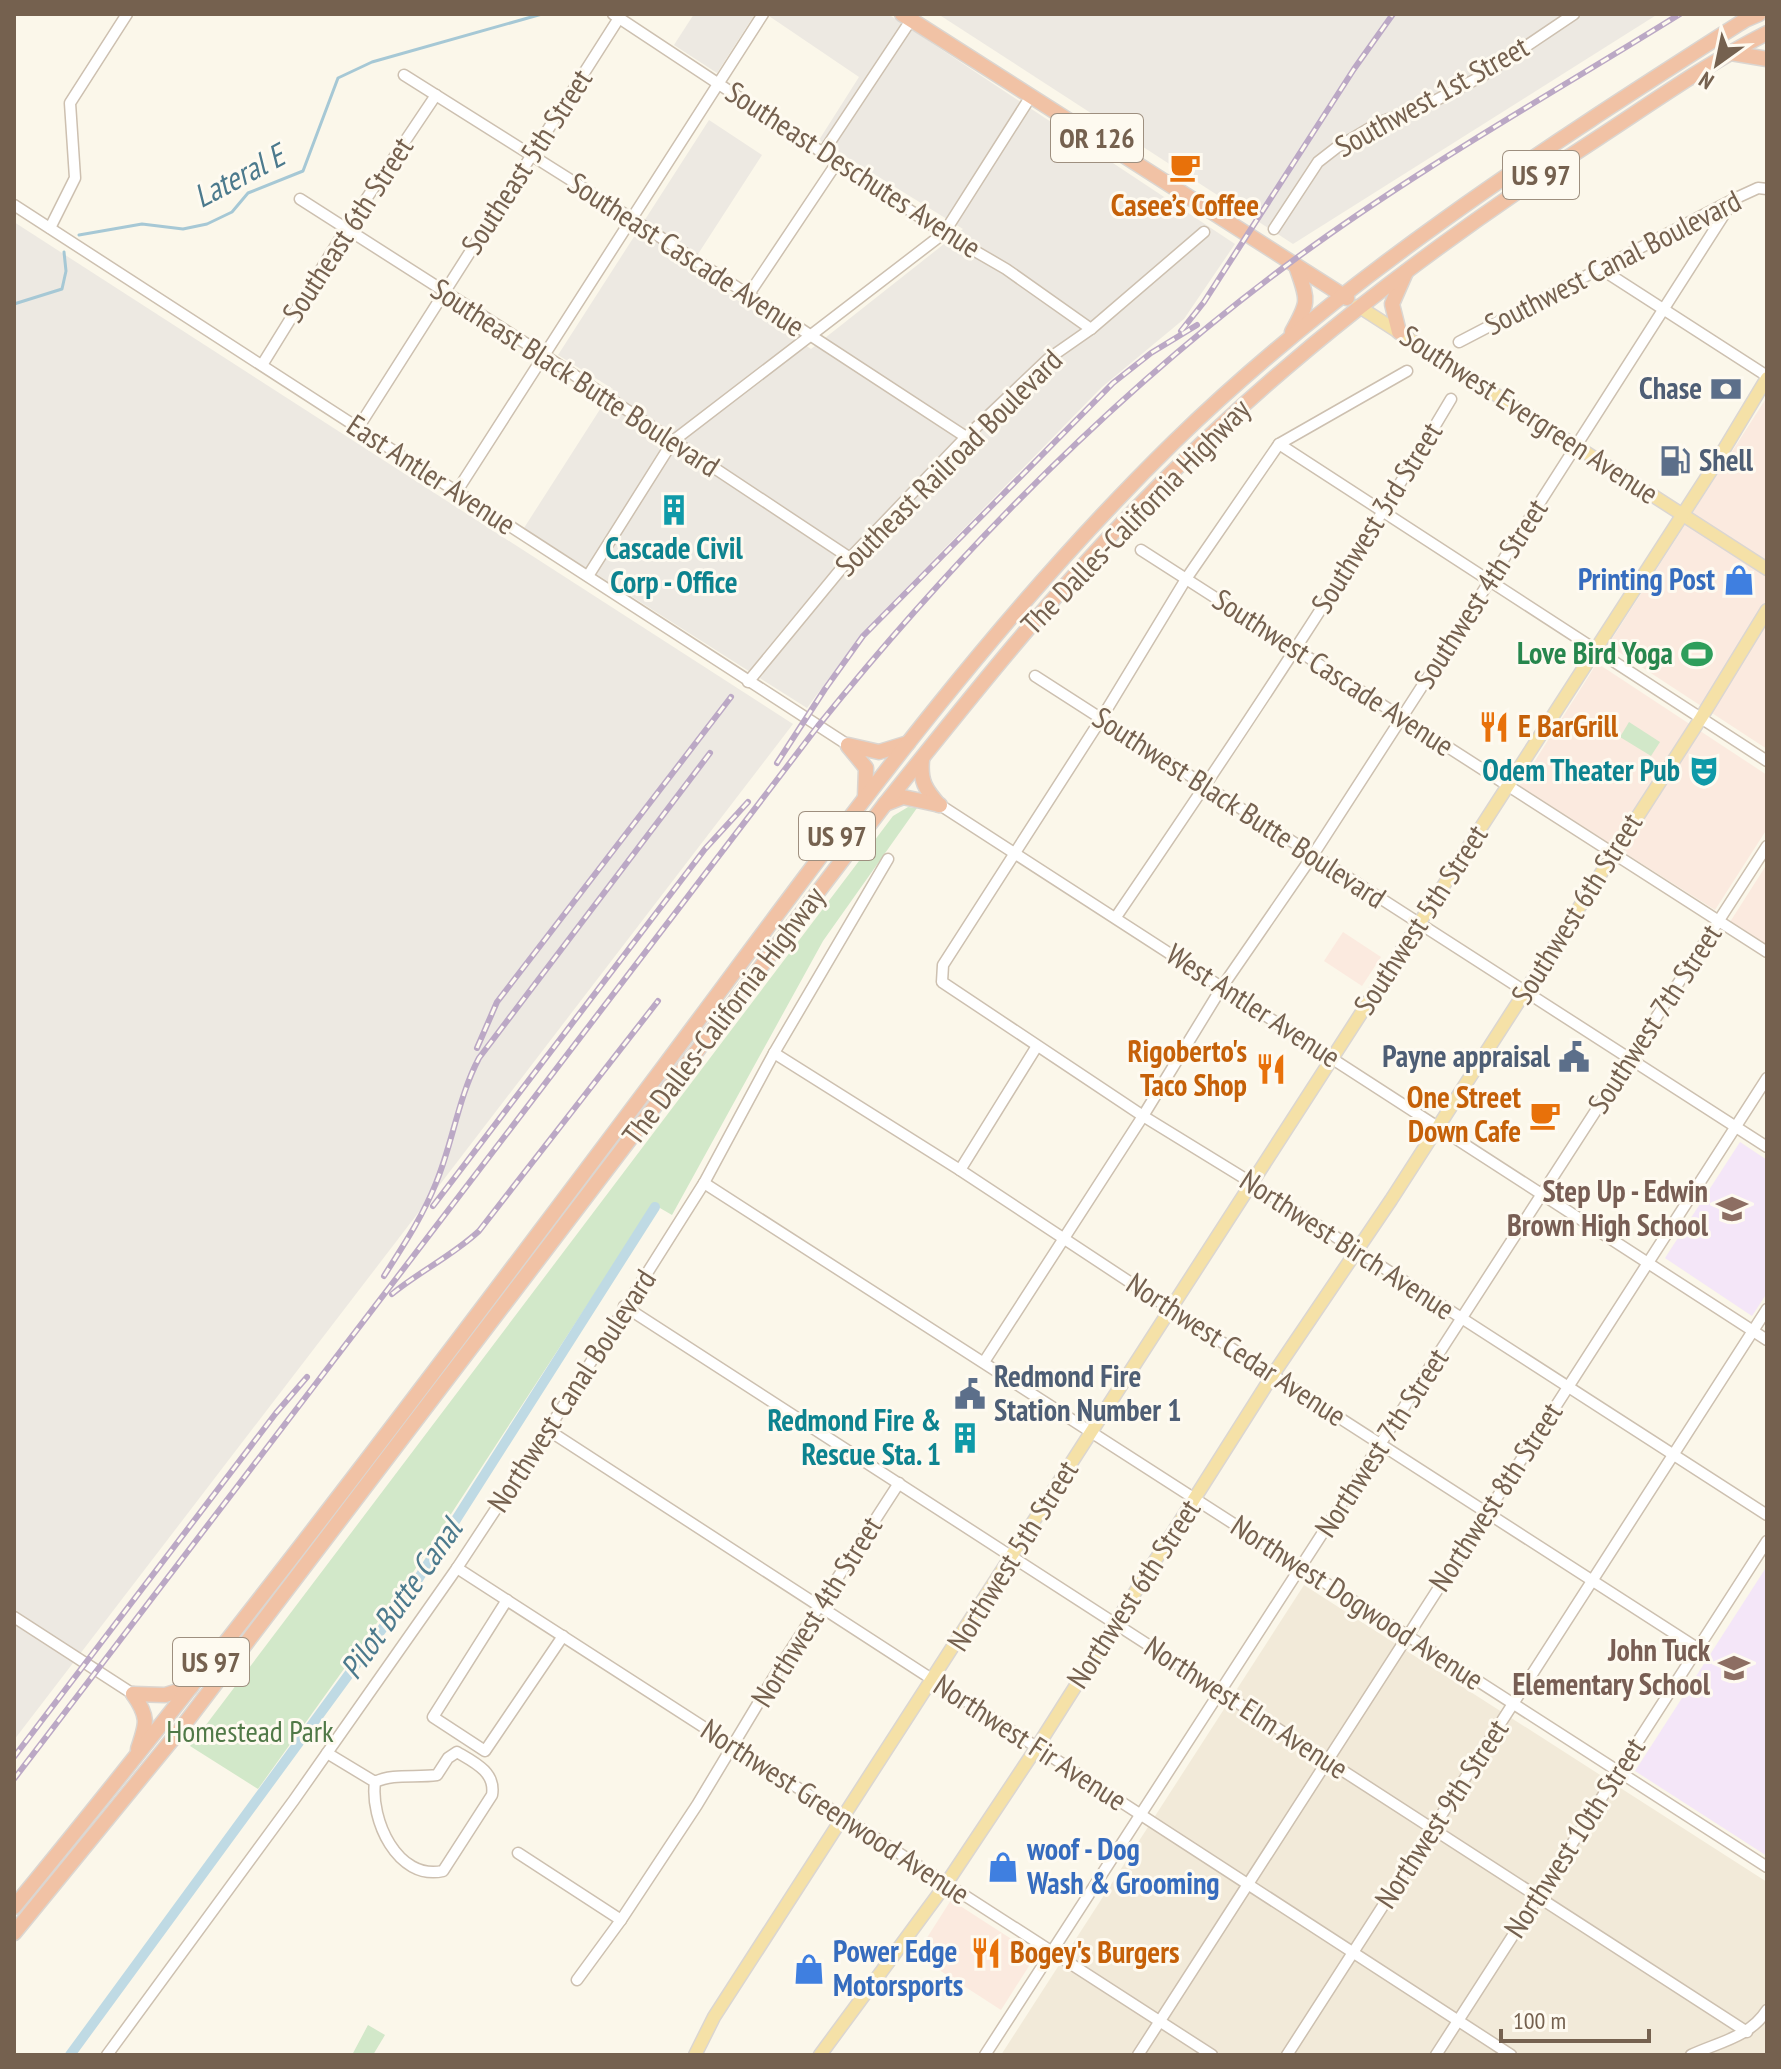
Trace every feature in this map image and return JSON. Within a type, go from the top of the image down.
[{"type":"highway","name":"The Dalles-California Highway","points":[[14,1907],[192,1687],[865,798],[1023,603],[1122,495],[1199,419],[1342,295],[1491,185],[1759,14]]},
{"type":"highway","name":"OR 126","points":[[906,17],[1294,264]]},
{"type":"highway","name":"The Dalles-California Highway","points":[[14,1933],[180,1730],[885,804],[1039,615],[1136,508],[1247,400],[1408,268],[1541,175],[1730,53],[1767,33]]},
{"type":"highway","points":[[1730,53],[1767,59]]},
{"type":"highway","name":"Southwest Evergreen Avenue","points":[[1294,264],[1358,306]]},
{"type":"highway","points":[[1290,337],[1307,298],[1294,264]]},
{"type":"highway","points":[[1399,332],[1392,304],[1408,268]]},
{"type":"highway","points":[[848,745],[879,752],[909,743]]},
{"type":"highway","points":[[848,745],[866,768],[865,798]]},
{"type":"highway","points":[[922,759],[920,778],[940,805]]},
{"type":"highway","points":[[885,804],[903,797],[940,805]]},
{"type":"highway","points":[[133,1694],[165,1695],[192,1687]]},
{"type":"highway","points":[[133,1694],[143,1709],[147,1724],[134,1760]]},
{"type":"main road","name":"Southwest Evergreen Avenue","points":[[1358,306],[1767,569]]},
{"type":"main road","name":"Southwest 5th Street","points":[[1333,1058],[1767,377]]},
{"type":"main road","name":"Southwest 6th Street","points":[[1439,1126],[1767,610]]},
{"type":"main road","name":"Northwest 5th Street","points":[[695,2055],[714,2017],[1333,1058]]},
{"type":"main road","name":"Northwest 6th Street","points":[[820,2055],[946,1884],[1037,1747],[1274,1373],[1439,1126]]},
{"type":"street","points":[[50,228],[75,178],[70,103],[127,14]]},
{"type":"street","points":[[457,491],[763,14]]},
{"type":"street","name":"Southwest 1st Street","points":[[1274,229],[1318,162],[1336,148],[1380,122],[1427,105],[1482,76],[1574,14]]},
{"type":"street","name":"Southeast Deschutes Avenue","points":[[616,16],[944,233],[1006,269],[1091,329]]},
{"type":"street","name":"Southeast 5th Street","points":[[358,428],[532,156],[616,16]]},
{"type":"street","points":[[824,151],[906,17]]},
{"type":"street","name":"Southeast Cascade Avenue","points":[[404,75],[749,294],[966,437]]},
{"type":"street","name":"Southeast 6th Street","points":[[262,365],[346,229],[436,95]]},
{"type":"street","points":[[588,576],[673,441],[813,337],[944,233],[1031,96]]},
{"type":"street","points":[[749,294],[838,161]]},
{"type":"street","name":"Southwest Canal Boulevard","points":[[1459,342],[1734,199],[1758,188],[1767,189]]},
{"type":"street","name":"Southeast Black Butte Boulevard","points":[[300,199],[544,355],[850,558]]},
{"type":"street","name":"Southwest 4th Street","points":[[1222,987],[1313,855],[1734,199]]},
{"type":"street","name":"East Antler Avenue","points":[[14,205],[848,745]]},
{"type":"street","name":"Southeast Railroad Boulevard","points":[[748,682],[850,558],[966,437],[1048,359],[1091,329],[1204,232]]},
{"type":"street","points":[[1601,269],[1767,377]]},
{"type":"street","points":[[1014,854],[1186,579],[1279,444],[1407,371]]},
{"type":"street","name":"Southwest 3rd Street","points":[[1116,917],[1384,513],[1451,399]]},
{"type":"street","points":[[1279,444],[1767,761]]},
{"type":"street","name":"Southwest Cascade Avenue","points":[[1141,550],[1767,952]]},
{"type":"street","name":"Southwest Black Butte Boulevard","points":[[1035,676],[1767,1147]]},
{"type":"street","name":"West Antler Avenue","points":[[940,805],[1767,1340]]},
{"type":"street","name":"Southwest 7th Street","points":[[1543,1193],[1767,846]]},
{"type":"street","name":"Northwest Birch Avenue","points":[[1014,854],[943,965],[942,982],[1143,1116],[1767,1515]]},
{"type":"street","name":"Northwest Canal Boulevard","points":[[107,2055],[327,1753],[457,1568],[548,1430],[704,1183],[774,1053],[888,859]]},
{"type":"street","points":[[984,1362],[1143,1116],[1222,987]]},
{"type":"street","points":[[960,1170],[1037,1046]]},
{"type":"street","name":"Northwest Cedar Avenue","points":[[774,1053],[960,1170],[1697,1648]]},
{"type":"street","name":"Northwest 8th Street","points":[[1138,2055],[1767,1078]]},
{"type":"street","name":"Northwest Dogwood Avenue","points":[[704,1183],[1767,1867]]},
{"type":"street","name":"Northwest 7th Street","points":[[985,2055],[1543,1193]]},
{"type":"street","name":"Northwest Elm Avenue","points":[[624,1306],[1747,2032]]},
{"type":"street","name":"Northwest 9th Street","points":[[1287,2055],[1767,1309]]},
{"type":"street","name":"Northwest Fir Avenue","points":[[548,1430],[1511,2055]]},
{"type":"street","name":"Northwest 4th Street","points":[[577,1980],[621,1920],[734,1747],[819,1606],[899,1483]]},
{"type":"street","name":"Northwest 10th Street","points":[[1436,2055],[1767,1541]]},
{"type":"street","name":"Northwest Greenwood Avenue","points":[[457,1568],[1212,2055]]},
{"type":"street","points":[[507,1600],[433,1717],[485,1751],[563,1636]]},
{"type":"street","points":[[14,1617],[133,1694]]},
{"type":"street","points":[[457,1752],[488,1773],[494,1784],[492,1795],[443,1871],[435,1873],[418,1868],[396,1854],[387,1839],[373,1799],[375,1782],[386,1776],[437,1775],[448,1758],[457,1752]]},
{"type":"street","points":[[327,1753],[375,1782]]},
{"type":"street","points":[[518,1853],[621,1920]]},
{"type":"street","points":[[1691,2055],[1747,2032],[1767,2010]]},
{"type":"shaded area","points":[[694,14],[755,14],[717,73],[674,45]]},
{"type":"shaded area","points":[[766,14],[888,14],[1235,244],[1184,319],[1102,387],[864,631],[807,708],[524,528],[613,389],[558,355],[709,120],[762,155],[689,268],[811,349],[963,229],[819,140],[859,77]]},
{"type":"shaded area","points":[[938,14],[1658,14],[1293,244]]},
{"type":"shaded area","points":[[14,222],[793,724],[14,1740]]},
{"type":"shaded area","points":[[1767,397],[1767,749],[1608,645]]},
{"type":"shaded area","points":[[1597,663],[1767,775],[1767,829],[1715,910],[1519,786]]},
{"type":"shaded area","points":[[1767,864],[1767,946],[1730,922]]},
{"type":"shaded area","points":[[1343,932],[1381,957],[1362,986],[1324,961]]},
{"type":"shaded area","name":"Step Up - Edwin Brown High School","points":[[1740,1142],[1767,1160],[1767,1293],[1752,1316],[1665,1258]]},
{"type":"shaded area","name":"John Tuck Elementary School","points":[[1767,1566],[1767,1856],[1635,1771]]},
{"type":"shaded area","points":[[1304,1585],[1767,1882],[1767,2055],[1001,2055]]},
{"type":"shaded area","points":[[951,1900],[1036,1955],[1001,2010],[916,1955]]},
{"type":"green space","points":[[1629,722],[1660,742],[1651,756],[1620,737]]},
{"type":"green space","name":"Homestead Park","points":[[908,807],[917,808],[823,941],[672,1215],[653,1204],[412,1574],[258,1789],[190,1746],[893,816]]},
{"type":"green space","points":[[368,2025],[385,2035],[373,2055],[352,2055]]},
{"type":"waterway","name":"Lateral E","points":[[79,235],[142,224],[183,229],[207,224],[232,212],[248,193],[303,171],[338,78],[372,62],[542,14]]},
{"type":"waterway","name":"Lateral E","points":[[14,304],[62,289],[66,271],[64,252]]},
{"type":"waterway","name":"Pilot Butte Canal","points":[[70,2055],[415,1584],[655,1207]]},
{"type":"railway","points":[[1181,331],[1204,302],[1354,69],[1393,14]]},
{"type":"railway","points":[[14,1779],[818,726],[980,540],[1097,424],[1159,368],[1287,265],[1431,166],[1680,14]]},
{"type":"railway","points":[[777,763],[863,636],[1113,383],[1151,353],[1197,325]]},
{"type":"railway","points":[[477,1048],[497,1002],[731,697]]},
{"type":"railway","points":[[384,1276],[431,1195],[479,1058],[710,753]]},
{"type":"railway","points":[[433,1206],[705,849],[748,802]]},
{"type":"railway","points":[[392,1294],[479,1231],[658,1001]]},
{"type":"railway","points":[[14,1757],[276,1413],[307,1377]]},
{"type":"place","name":"Casee’s Coffee","points":[[1185,167]]},
{"type":"place","name":"Chase","points":[[1726,389]]},
{"type":"place","name":"Shell","points":[[1675,461]]},
{"type":"place","name":"Cascade Civil Corp - Office","points":[[674,510]]},
{"type":"place","name":"Printing Post","points":[[1739,580]]},
{"type":"place","name":"Love Bird Yoga","points":[[1697,654]]},
{"type":"place","name":"E BarGrill","points":[[1494,727]]},
{"type":"place","name":"Odem Theater Pub","points":[[1704,771]]},
{"type":"place","name":"Payne appraisal","points":[[1574,1057]]},
{"type":"place","name":"Rigoberto's Taco Shop","points":[[1271,1069]]},
{"type":"place","name":"One Street Down Cafe","points":[[1545,1115]]},
{"type":"place","name":"Step Up - Edwin Brown High School","points":[[1732,1209]]},
{"type":"place","name":"Redmond Fire Station Number 1","points":[[970,1394]]},
{"type":"place","name":"Redmond Fire & Rescue Sta. 1","points":[[965,1438]]},
{"type":"place","name":"John Tuck Elementary School","points":[[1734,1668]]},
{"type":"place","name":"woof - Dog Wash & Grooming","points":[[1003,1867]]},
{"type":"place","name":"Bogey's Burgers","points":[[986,1953]]},
{"type":"place","name":"Power Edge Motorsports","points":[[809,1969]]}]
